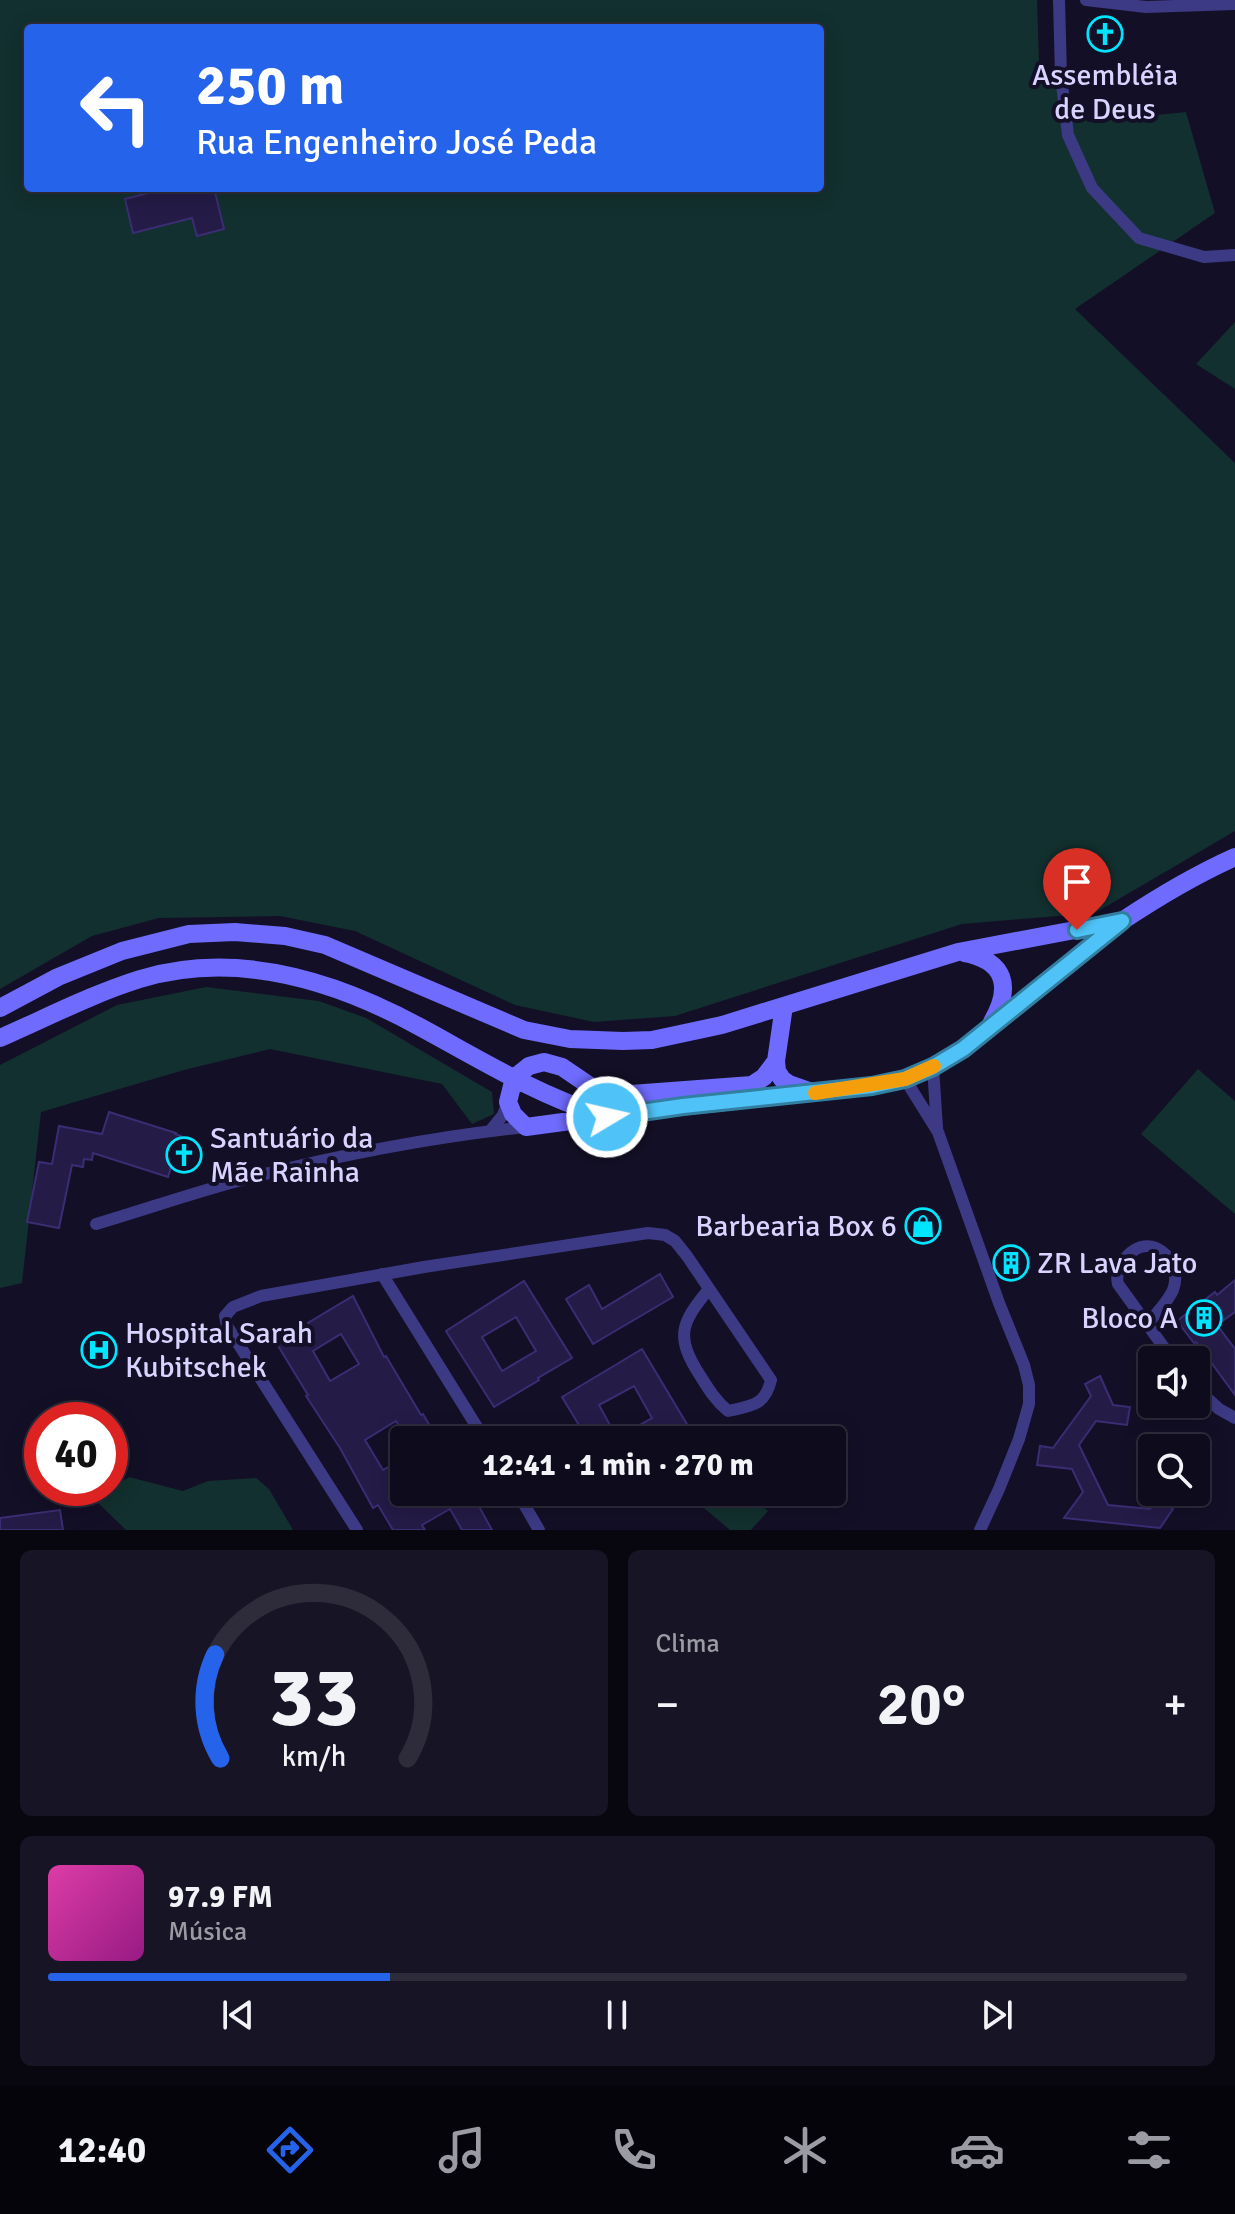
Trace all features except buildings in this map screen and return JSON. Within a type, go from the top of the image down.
[{"type":"street","points":[[1059,0],[1061,76],[1068,135],[1092,188],[1139,238],[1204,257],[1235,255]]},
{"type":"street","points":[[1086,0],[1146,7],[1235,4]]},
{"type":"street","points":[[96,1224],[249,1178],[337,1158],[490,1131],[730,1100],[815,1093],[905,1079],[963,1049],[1122,921],[1168,891],[1235,857]]},
{"type":"street","points":[[0,1008],[58,977],[122,951],[178,936],[213,932],[273,935],[325,945],[524,1030],[570,1039],[652,1040],[722,1025],[958,952],[1122,921]]},
{"type":"street","points":[[958,952],[990,961],[1002,983],[1004,995],[986,1031]]},
{"type":"street","points":[[0,1038],[142,979],[203,969],[265,970],[325,985],[360,998],[574,1107],[607,1117]]},
{"type":"street","points":[[784,1006],[777,1071],[782,1079],[815,1093]]},
{"type":"street","points":[[490,1131],[503,1115],[514,1078],[529,1066],[544,1062],[562,1067],[590,1086],[618,1095],[752,1085],[764,1077],[776,1061]]},
{"type":"street","points":[[933,1067],[938,1132]]},
{"type":"street","points":[[905,1079],[938,1132],[1029,1385],[1029,1404],[1019,1439],[980,1530]]},
{"type":"street","points":[[508,1102],[513,1114],[526,1127]]},
{"type":"street","points":[[357,1530],[227,1326],[225,1316],[233,1307],[261,1296],[382,1274],[648,1233],[665,1235],[675,1241],[709,1289],[771,1380],[768,1393],[755,1405],[728,1411],[717,1402],[688,1358],[683,1344],[684,1328],[690,1314],[709,1289]]},
{"type":"street","points":[[1146,1325],[1173,1291],[1176,1278],[1174,1266],[1166,1256],[1156,1248],[1145,1247],[1125,1258],[1116,1277],[1118,1284],[1146,1325],[1162,1346]]},
{"type":"street","points":[[382,1274],[476,1426]]},
{"type":"street","points":[[1210,1401],[1235,1418]]},
{"type":"street","points":[[525,1506],[539,1530]]},
{"type":"green space","points":[[0,0],[1037,0],[1039,61],[1088,122],[1186,112],[1215,213],[1075,309],[1235,463],[1235,831],[1095,913],[962,924],[675,1016],[594,1022],[515,1005],[355,931],[280,916],[159,918],[92,936],[0,989]]},
{"type":"green space","points":[[1235,322],[1235,389],[1196,364]]},
{"type":"green space","points":[[206,987],[319,1001],[366,1018],[492,1092],[494,1114],[472,1124],[442,1084],[270,1049],[184,1070],[41,1112],[22,1283],[0,1288],[0,1065],[117,1005]]},
{"type":"green space","points":[[1198,1069],[1235,1101],[1235,1214],[1141,1134]]},
{"type":"green space","points":[[128,1478],[183,1491],[208,1481],[256,1478],[269,1489],[293,1530],[126,1530],[101,1506],[128,1506]]},
{"type":"green space","points":[[702,1506],[762,1506],[768,1511],[751,1530],[730,1530]]},
{"type":"slow traffic","points":[[815,1093],[905,1079],[934,1066]]},
{"type":"place","name":"Assembléia de Deus","points":[[1105,34]]},
{"type":"place","name":"Santuário da Mãe Rainha","points":[[184,1155]]},
{"type":"place","name":"Barbearia Box 6","points":[[923,1226]]},
{"type":"place","name":"ZR Lava Jato","points":[[1011,1263]]},
{"type":"place","name":"Bloco A","points":[[1204,1318]]},
{"type":"place","name":"Hospital Sarah Kubitschek","points":[[99,1350]]},
{"type":"route","points":[[607,1117],[872,1086],[905,1079],[963,1049],[1122,921],[1077,930]]}]
